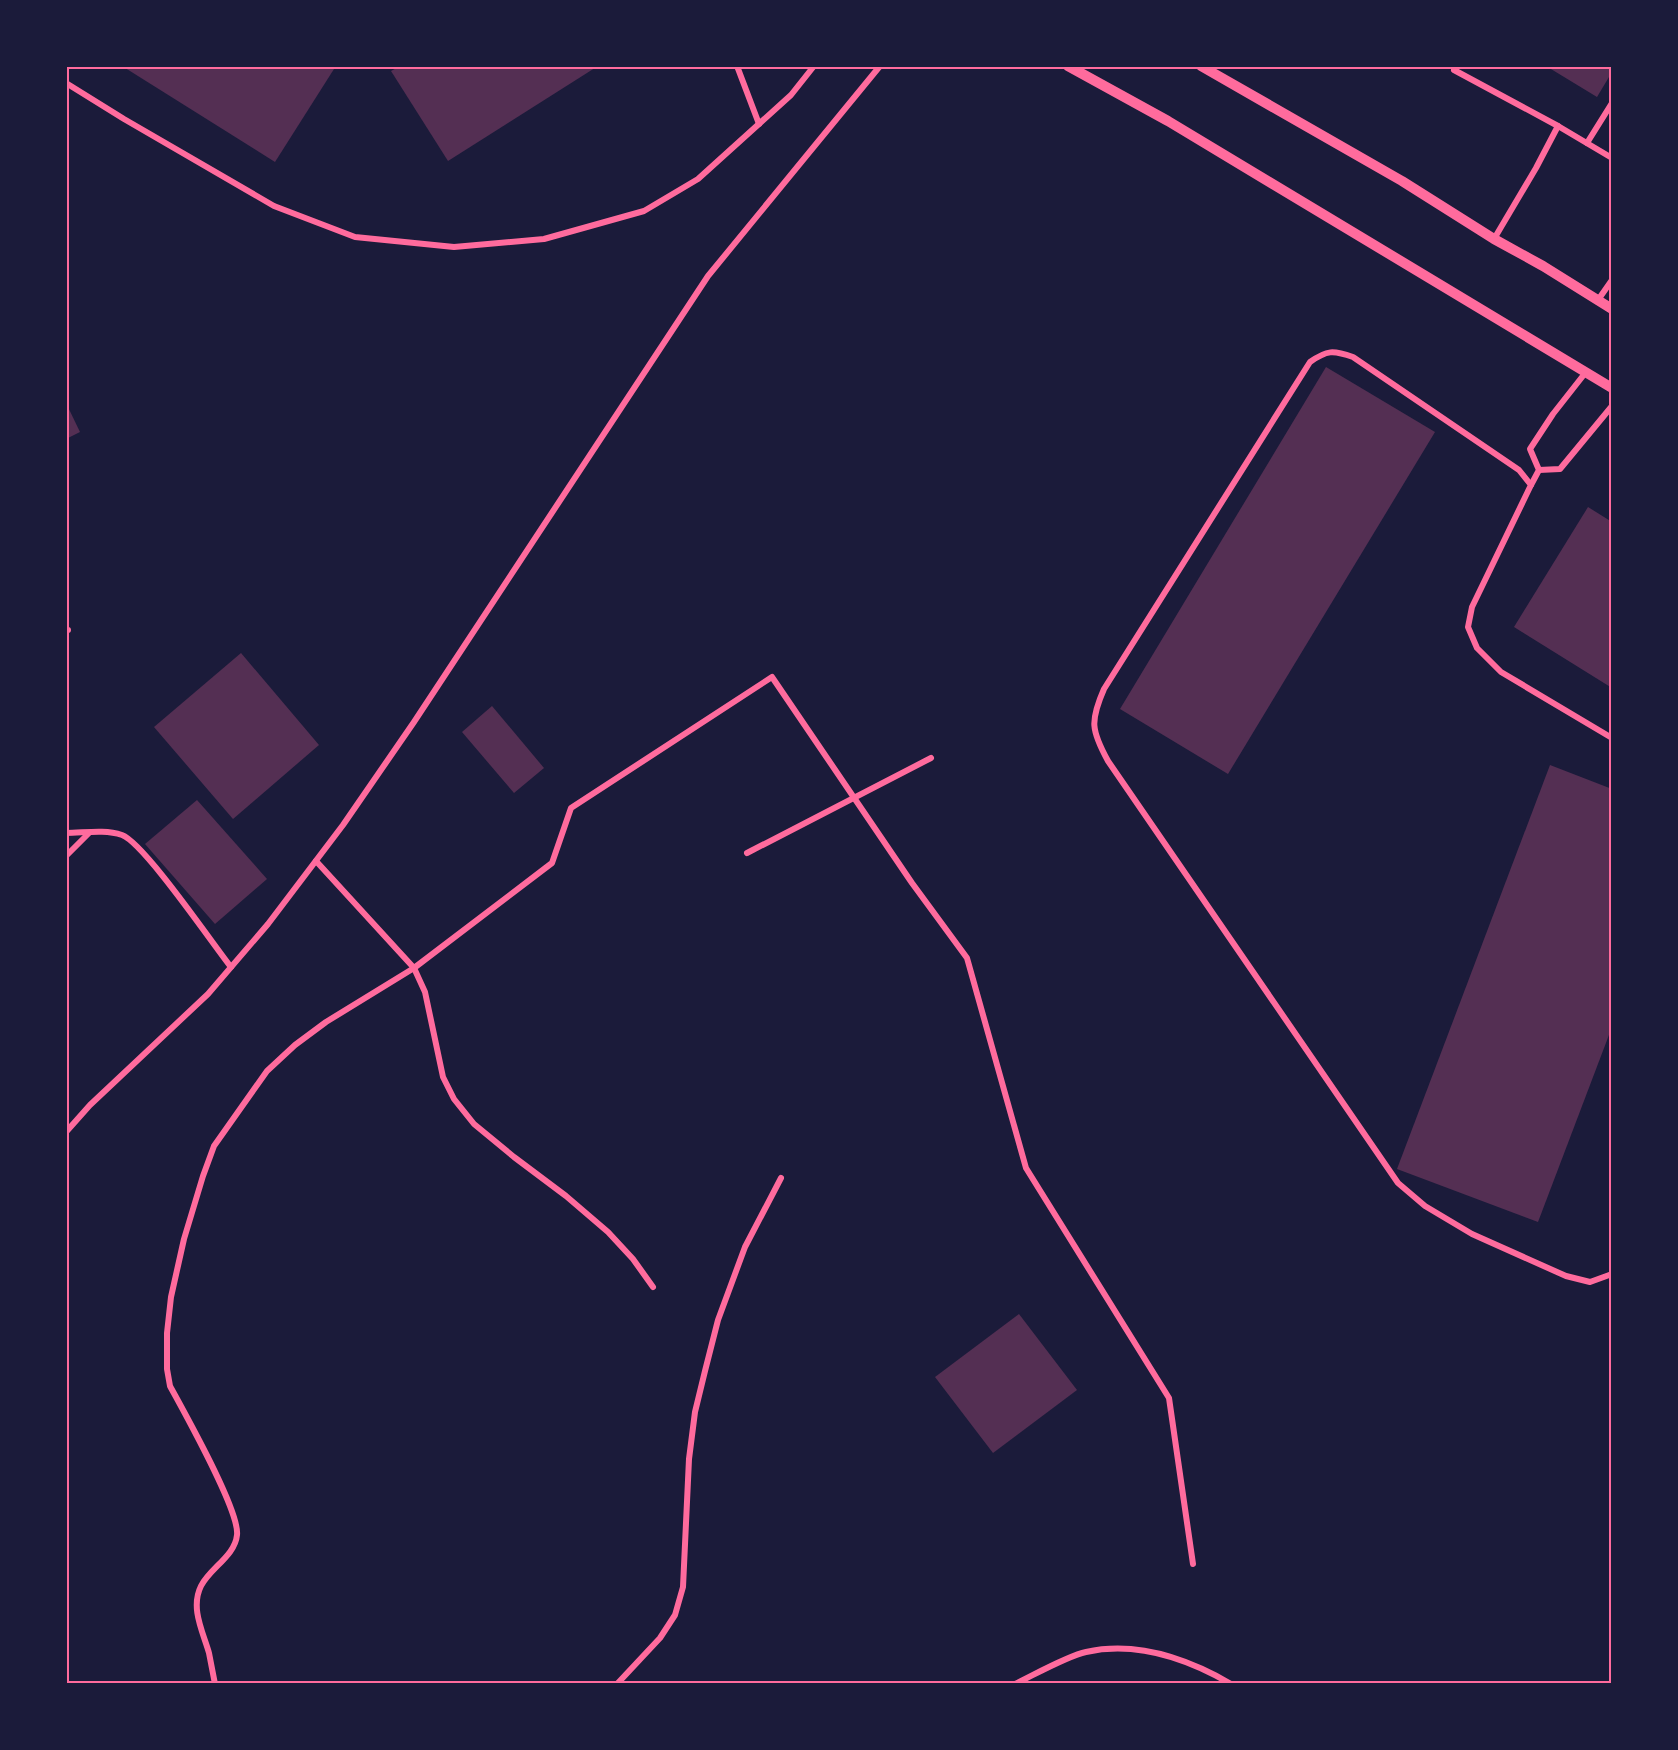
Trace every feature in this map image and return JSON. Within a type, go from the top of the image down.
[{"type":"street","points":[[737,66],[759,124]]},
{"type":"street","points":[[66,83],[274,206],[355,237],[454,247],[544,239],[645,211],[698,179],[791,95],[814,66]]},
{"type":"street","points":[[66,1132],[90,1105],[208,993],[268,924],[343,825],[414,722],[708,276],[880,66]]},
{"type":"street","points":[[1068,66],[1168,121],[1612,388]]},
{"type":"street","points":[[1201,66],[1402,182],[1612,309]]},
{"type":"street","points":[[1457,66],[1454,70],[1612,158]]},
{"type":"street","points":[[1587,143],[1612,103]]},
{"type":"street","points":[[1494,239],[1558,126]]},
{"type":"street","points":[[1598,300],[1612,280]]},
{"type":"street","points":[[1531,485],[1519,470],[1353,357],[1340,352],[1324,352],[1310,362],[1104,689],[1096,708],[1094,725],[1096,740],[1108,761],[1398,1183],[1425,1206],[1472,1234],[1557,1272],[1590,1282],[1612,1274]]},
{"type":"street","points":[[1539,470],[1530,449],[1553,414],[1586,372]]},
{"type":"street","points":[[1539,470],[1560,469],[1612,406]]},
{"type":"street","points":[[1539,470],[1472,607],[1468,627],[1478,648],[1501,672],[1612,738]]},
{"type":"street","points":[[215,1684],[196,1602],[201,1586],[234,1546],[238,1528],[224,1492],[170,1386],[167,1369],[167,1333],[171,1297],[184,1239],[214,1146],[267,1071],[295,1045],[326,1022],[414,968],[552,863],[571,808],[772,677],[912,883],[967,958],[1026,1168],[1169,1398],[1193,1564]]},
{"type":"street","points":[[747,853],[931,758]]},
{"type":"street","points":[[66,833],[106,832],[122,835],[132,840],[153,864],[231,967]]},
{"type":"street","points":[[66,856],[89,833]]},
{"type":"street","points":[[316,861],[414,968],[425,992],[443,1077],[454,1099],[474,1124],[608,1232],[633,1259],[653,1287]]},
{"type":"street","points":[[617,1684],[660,1638],[675,1615],[683,1587],[689,1459],[695,1412],[718,1320],[745,1247],[781,1178]]},
{"type":"street","points":[[1015,1684],[1084,1653],[1114,1648],[1161,1653],[1209,1671],[1231,1684]]},
{"type":"building","points":[[122,66],[329,66],[334,69],[275,162]]},
{"type":"building","points":[[400,66],[598,66],[448,161],[391,71]]},
{"type":"building","points":[[1546,66],[1612,66],[1612,72],[1597,97]]},
{"type":"building","points":[[1326,367],[1435,432],[1228,774],[1120,709]]},
{"type":"building","points":[[66,403],[80,432],[66,439]]},
{"type":"building","points":[[1588,507],[1612,522],[1612,688],[1514,627]]},
{"type":"building","points":[[241,653],[319,745],[233,819],[154,727]]},
{"type":"building","points":[[492,706],[544,768],[514,793],[462,732]]},
{"type":"building","points":[[1550,765],[1612,789],[1612,1027],[1538,1222],[1397,1169]]},
{"type":"building","points":[[197,800],[267,879],[215,924],[145,844]]},
{"type":"building","points":[[1019,1314],[1077,1390],[993,1453],[935,1377]]}]
